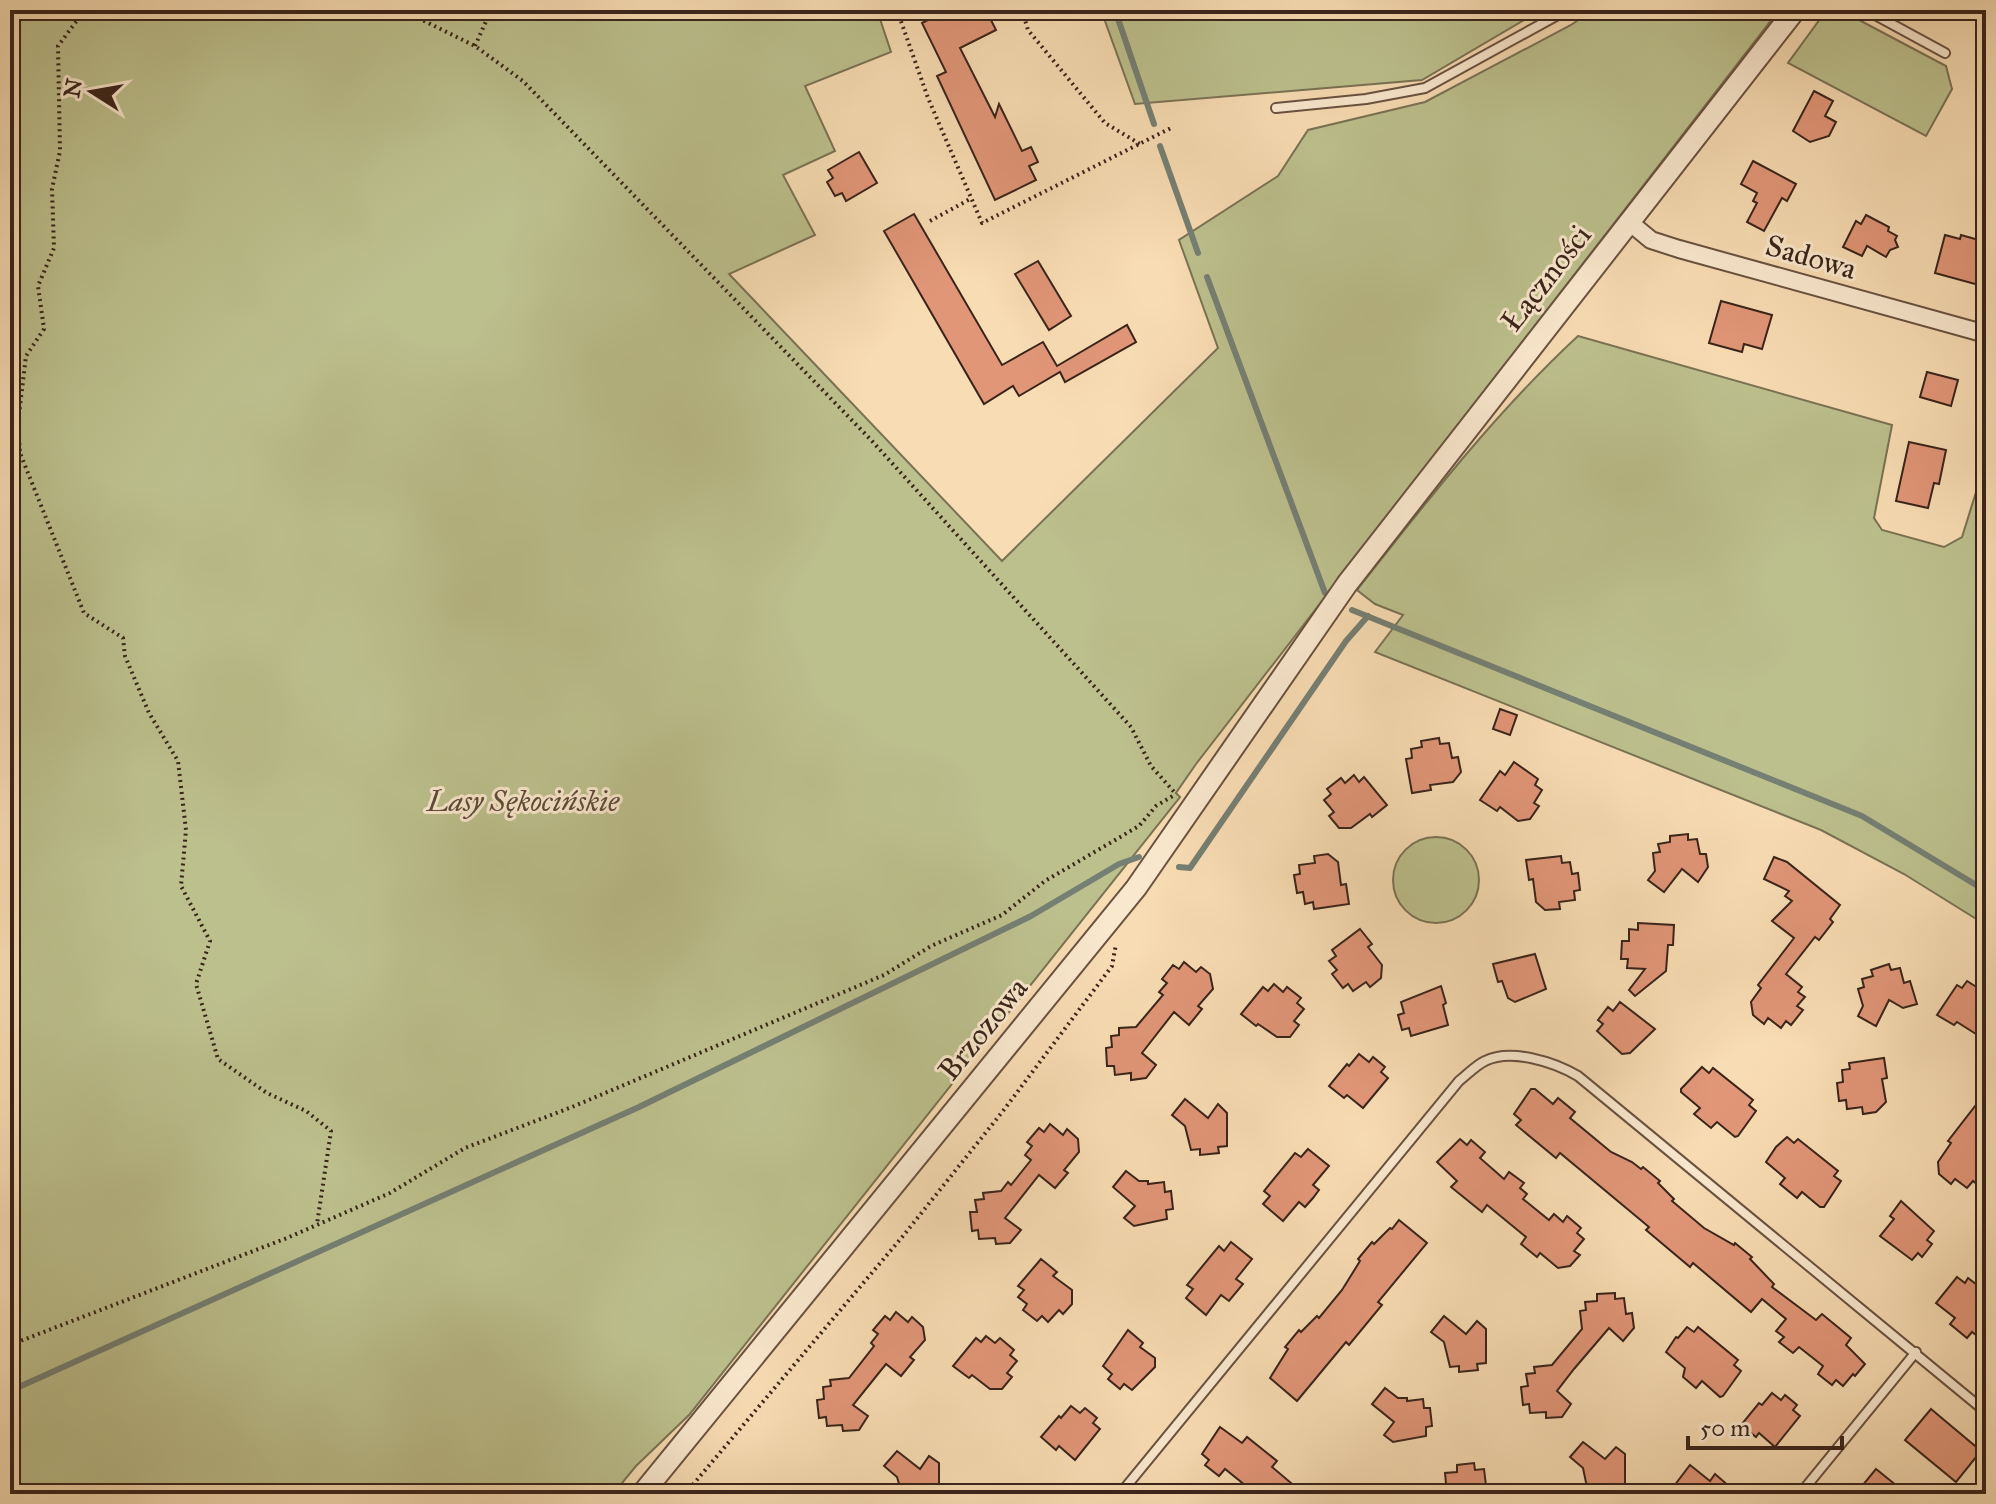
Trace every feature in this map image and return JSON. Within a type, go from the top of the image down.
[{"type":"street","name":"Łączności","points":[[1347,584],[1795,10]]},
{"type":"street","name":"Sadowa","points":[[1628,221],[1651,240],[1679,249],[1986,334]]},
{"type":"street","name":"Brzozowa","points":[[642,1494],[1136,888],[1210,786],[1347,584]]},
{"type":"lane","points":[[1276,108],[1366,99],[1425,88],[1567,10]]},
{"type":"lane","points":[[1866,10],[1945,53]]},
{"type":"lane","points":[[1120,1494],[1459,1081],[1486,1060],[1517,1056],[1549,1062],[1578,1076],[1986,1412]]},
{"type":"lane","points":[[1800,1494],[1916,1352]]},
{"type":"path","points":[[79,10],[78,19],[58,46],[60,151],[52,189],[54,248],[38,286],[44,329],[26,356],[18,423],[20,453],[84,613],[123,638],[125,656],[149,713],[178,761],[186,830],[181,886],[210,941],[196,984],[218,1059],[267,1093],[306,1111],[331,1131],[317,1224]]},
{"type":"path","points":[[10,1345],[317,1224],[390,1193],[465,1148],[572,1107],[884,975],[931,946],[1002,915],[1045,881],[1115,837],[1139,826],[1156,806],[1178,795],[1151,766],[1131,727],[872,441],[523,81],[475,46],[402,10]]},
{"type":"path","points":[[475,46],[491,10]]},
{"type":"path","points":[[897,10],[928,98],[982,223],[1171,128]]},
{"type":"path","points":[[1022,10],[1028,30],[1105,123],[1140,144]]},
{"type":"path","points":[[930,221],[972,198]]},
{"type":"path","points":[[685,1494],[903,1236],[1003,1111],[1112,966],[1116,938]]},
{"type":"green space","name":"Lasy Sękocińskie","points":[[10,10],[877,10],[891,52],[805,86],[835,151],[783,175],[815,235],[729,274],[1002,561],[1218,348],[1179,240],[1278,176],[1308,130],[1425,102],[1571,25],[1593,10],[1779,10],[1196,764],[1176,793],[1180,797],[689,1415],[636,1466],[613,1494],[10,1494]]},
{"type":"green space","points":[[1101,10],[1541,10],[1422,80],[1135,104]]},
{"type":"green space","points":[[1844,12],[1946,66],[1952,89],[1926,136],[1788,63],[1823,15]]},
{"type":"green space","points":[[1578,336],[1892,425],[1874,518],[1882,530],[1944,547],[1962,537],[1977,489],[1986,491],[1986,925],[1904,874],[1821,830],[1375,652],[1403,615],[1375,604],[1357,590],[1490,427]]},
{"type":"green space","points":[[1428,837],[1444,837],[1467,849],[1476,863],[1479,880],[1476,897],[1467,911],[1444,923],[1428,923],[1412,916],[1400,904],[1393,888],[1393,872],[1400,856],[1412,844]]},
{"type":"building","points":[[947,10],[986,10],[996,30],[960,48],[995,117],[999,104],[1022,151],[1031,147],[1038,162],[1029,166],[1036,180],[995,200],[937,76],[946,72],[922,23]]},
{"type":"building","points":[[1814,91],[1833,101],[1825,116],[1836,122],[1829,136],[1810,142],[1793,131]]},
{"type":"building","points":[[859,152],[877,183],[846,201],[842,193],[835,196],[827,182],[833,178],[828,170]]},
{"type":"building","points":[[1753,161],[1796,184],[1787,201],[1782,198],[1764,231],[1747,222],[1757,203],[1753,201],[1757,193],[1741,184]]},
{"type":"building","points":[[914,214],[1002,365],[1043,342],[1057,366],[1127,325],[1136,342],[1065,382],[1060,372],[1019,396],[1013,386],[984,404],[884,231]]},
{"type":"building","points":[[1866,215],[1889,227],[1888,231],[1897,236],[1898,247],[1890,250],[1886,257],[1867,246],[1862,256],[1843,247],[1856,221],[1861,224]]},
{"type":"building","points":[[1945,235],[1960,239],[1961,235],[1986,242],[1986,287],[1935,273]]},
{"type":"building","points":[[1038,261],[1071,316],[1049,330],[1015,274]]},
{"type":"building","points":[[1721,301],[1772,315],[1762,349],[1744,344],[1742,352],[1709,343]]},
{"type":"building","points":[[1927,372],[1958,380],[1951,406],[1920,397]]},
{"type":"building","points":[[1909,442],[1946,450],[1939,484],[1934,483],[1928,508],[1896,501]]},
{"type":"building","points":[[1500,709],[1517,715],[1510,735],[1493,729]]},
{"type":"building","points":[[1439,738],[1440,744],[1449,743],[1452,758],[1458,757],[1461,772],[1453,782],[1430,785],[1431,790],[1412,793],[1406,759],[1412,758],[1411,749],[1422,747],[1421,741]]},
{"type":"building","points":[[1514,762],[1538,779],[1535,785],[1542,790],[1534,803],[1539,806],[1530,819],[1518,821],[1500,807],[1497,811],[1480,800],[1500,771],[1505,775]]},
{"type":"building","points":[[1354,775],[1359,782],[1364,777],[1387,805],[1351,828],[1339,828],[1329,816],[1334,812],[1324,800],[1331,794],[1327,789],[1341,778],[1345,783]]},
{"type":"building","points":[[1688,834],[1688,840],[1697,839],[1700,854],[1706,854],[1708,867],[1698,882],[1682,869],[1664,892],[1648,880],[1655,871],[1653,853],[1660,852],[1658,844],[1670,842],[1670,836]]},
{"type":"building","points":[[1328,854],[1338,862],[1341,885],[1346,884],[1349,904],[1314,909],[1313,902],[1305,904],[1303,892],[1297,893],[1294,875],[1300,874],[1299,865],[1315,863],[1314,856]]},
{"type":"building","points":[[1561,856],[1562,863],[1570,862],[1572,874],[1578,873],[1580,890],[1574,891],[1575,900],[1559,902],[1560,909],[1545,910],[1536,902],[1533,879],[1529,880],[1526,860]]},
{"type":"building","points":[[1774,857],[1787,862],[1840,905],[1830,919],[1833,922],[1819,940],[1815,937],[1786,974],[1802,987],[1798,992],[1805,997],[1797,1006],[1803,1010],[1791,1025],[1786,1021],[1781,1028],[1768,1018],[1764,1024],[1753,1015],[1751,1002],[1761,988],[1758,985],[1794,938],[1772,921],[1792,901],[1785,896],[1789,891],[1764,879]]},
{"type":"building","points":[[1638,923],[1674,925],[1673,945],[1668,945],[1666,971],[1635,996],[1629,990],[1645,969],[1627,968],[1628,959],[1621,959],[1622,941],[1629,941],[1629,929],[1638,930]]},
{"type":"building","points":[[1360,929],[1372,944],[1368,947],[1382,965],[1381,978],[1370,987],[1366,982],[1353,991],[1348,984],[1343,988],[1332,974],[1337,970],[1329,961],[1336,956],[1332,950]]},
{"type":"building","points":[[1535,954],[1546,989],[1515,1002],[1508,998],[1502,981],[1498,982],[1493,964]]},
{"type":"building","points":[[1184,962],[1196,972],[1201,967],[1210,974],[1213,989],[1198,1006],[1202,1009],[1189,1025],[1174,1012],[1142,1053],[1156,1065],[1146,1078],[1131,1080],[1131,1073],[1115,1075],[1114,1066],[1107,1066],[1106,1048],[1112,1047],[1111,1036],[1119,1035],[1119,1028],[1136,1027],[1163,995],[1159,992],[1167,983],[1162,979],[1173,965],[1179,969]]},
{"type":"building","points":[[1889,964],[1891,970],[1900,968],[1904,983],[1910,981],[1917,1004],[1903,1008],[1889,1000],[1876,1026],[1858,1016],[1863,1006],[1858,989],[1864,987],[1862,979],[1873,976],[1871,970]]},
{"type":"building","points":[[1967,981],[1986,993],[1986,1032],[1976,1034],[1957,1022],[1954,1025],[1937,1015],[1957,985],[1962,988]]},
{"type":"building","points":[[1274,984],[1283,992],[1287,987],[1301,998],[1297,1003],[1304,1009],[1294,1021],[1299,1025],[1290,1037],[1277,1037],[1241,1014],[1263,987],[1268,991]]},
{"type":"building","points":[[1441,986],[1448,1025],[1411,1036],[1409,1028],[1402,1030],[1398,1015],[1404,1013],[1401,1002]]},
{"type":"building","points":[[1620,1002],[1655,1029],[1630,1053],[1622,1054],[1597,1031],[1603,1024],[1598,1020],[1608,1007],[1613,1011]]},
{"type":"building","points":[[1359,1054],[1369,1062],[1373,1057],[1385,1067],[1381,1072],[1388,1078],[1363,1108],[1329,1086]]},
{"type":"building","points":[[1884,1058],[1887,1078],[1882,1079],[1886,1102],[1876,1112],[1863,1114],[1862,1107],[1847,1109],[1846,1100],[1839,1101],[1837,1083],[1843,1082],[1842,1070],[1850,1069],[1849,1063]]},
{"type":"building","points":[[1702,1067],[1709,1073],[1713,1068],[1753,1100],[1749,1105],[1756,1111],[1738,1136],[1735,1137],[1717,1122],[1711,1128],[1694,1114],[1700,1108],[1681,1092]]},
{"type":"building","points":[[1531,1089],[1553,1104],[1558,1098],[1575,1112],[1570,1118],[1611,1152],[1641,1169],[1643,1167],[1660,1181],[1658,1183],[1674,1199],[1672,1201],[1704,1228],[1735,1243],[1752,1257],[1750,1259],[1774,1284],[1772,1287],[1816,1320],[1822,1314],[1851,1338],[1846,1345],[1865,1364],[1855,1376],[1853,1374],[1843,1386],[1836,1380],[1832,1385],[1818,1374],[1823,1366],[1799,1347],[1793,1353],[1779,1342],[1784,1337],[1776,1331],[1786,1319],[1762,1299],[1751,1312],[1693,1263],[1690,1267],[1646,1230],[1649,1227],[1560,1153],[1556,1158],[1516,1125],[1521,1120],[1514,1114]]},
{"type":"building","points":[[1986,1092],[1986,1175],[1978,1185],[1973,1181],[1967,1188],[1955,1179],[1951,1184],[1939,1174],[1938,1162],[1951,1143],[1948,1141]]},
{"type":"building","points":[[1185,1099],[1208,1118],[1218,1104],[1227,1113],[1227,1146],[1218,1147],[1219,1153],[1200,1155],[1200,1149],[1191,1150],[1185,1126],[1172,1115]]},
{"type":"building","points":[[1050,1124],[1063,1135],[1067,1129],[1078,1139],[1079,1152],[1064,1170],[1068,1173],[1055,1188],[1039,1175],[1005,1218],[1021,1230],[1010,1243],[996,1244],[995,1238],[979,1239],[978,1230],[972,1231],[970,1212],[977,1212],[975,1200],[984,1199],[983,1193],[1001,1191],[1008,1182],[1011,1185],[1031,1160],[1025,1155],[1032,1146],[1027,1142],[1039,1128],[1044,1132]]},
{"type":"building","points":[[1787,1137],[1794,1143],[1798,1139],[1838,1171],[1834,1176],[1841,1181],[1824,1207],[1802,1192],[1797,1198],[1780,1184],[1785,1178],[1766,1162]]},
{"type":"building","points":[[1460,1139],[1467,1145],[1471,1140],[1485,1152],[1480,1158],[1504,1179],[1509,1172],[1524,1183],[1520,1188],[1527,1194],[1523,1199],[1549,1220],[1554,1214],[1563,1222],[1567,1216],[1581,1228],[1577,1233],[1584,1239],[1574,1251],[1580,1255],[1570,1266],[1558,1268],[1540,1253],[1537,1257],[1521,1244],[1526,1237],[1487,1205],[1482,1212],[1451,1187],[1457,1181],[1437,1162]]},
{"type":"building","points":[[1308,1149],[1329,1166],[1313,1185],[1319,1190],[1313,1198],[1305,1207],[1299,1202],[1283,1221],[1263,1204],[1270,1196],[1264,1191],[1295,1153],[1301,1157]]},
{"type":"building","points":[[1126,1171],[1139,1181],[1148,1181],[1148,1184],[1164,1182],[1165,1192],[1171,1191],[1173,1209],[1166,1210],[1167,1219],[1134,1226],[1124,1218],[1135,1206],[1113,1187]]},
{"type":"building","points":[[1901,1201],[1934,1231],[1927,1240],[1932,1244],[1922,1257],[1918,1253],[1912,1260],[1880,1236],[1894,1219],[1890,1216]]},
{"type":"building","points":[[1399,1220],[1427,1243],[1378,1302],[1382,1305],[1349,1345],[1346,1342],[1297,1401],[1270,1378],[1288,1349],[1285,1347],[1299,1330],[1301,1332],[1317,1316],[1319,1318],[1342,1290],[1360,1261],[1358,1259],[1372,1242],[1374,1244]]},
{"type":"building","points":[[1231,1242],[1252,1259],[1236,1279],[1243,1284],[1229,1301],[1221,1295],[1206,1315],[1186,1298],[1193,1289],[1187,1285],[1219,1246],[1224,1251]]},
{"type":"building","points":[[1041,1259],[1057,1272],[1053,1276],[1072,1290],[1072,1304],[1063,1314],[1059,1310],[1048,1322],[1042,1316],[1037,1321],[1023,1310],[1027,1304],[1018,1297],[1024,1290],[1018,1286]]},
{"type":"building","points":[[1957,1277],[1965,1283],[1968,1278],[1981,1288],[1976,1295],[1986,1303],[1986,1343],[1972,1332],[1967,1338],[1950,1324],[1955,1318],[1936,1303]]},
{"type":"building","points":[[1615,1293],[1615,1299],[1624,1298],[1626,1314],[1632,1313],[1634,1328],[1623,1341],[1609,1328],[1574,1369],[1557,1391],[1571,1404],[1562,1417],[1546,1418],[1546,1412],[1530,1413],[1529,1404],[1523,1405],[1521,1387],[1528,1386],[1526,1374],[1535,1373],[1534,1367],[1552,1365],[1582,1329],[1580,1311],[1586,1310],[1585,1302],[1597,1301],[1597,1294]]},
{"type":"building","points":[[896,1312],[908,1322],[912,1317],[923,1327],[925,1340],[910,1357],[914,1360],[901,1376],[886,1364],[853,1405],[868,1416],[859,1430],[843,1431],[842,1425],[827,1426],[826,1417],[819,1418],[817,1400],[824,1399],[823,1387],[831,1386],[830,1380],[849,1378],[874,1346],[871,1343],[878,1334],[873,1330],[885,1316],[890,1320]]},
{"type":"building","points":[[1444,1316],[1466,1334],[1477,1321],[1486,1329],[1486,1363],[1477,1364],[1478,1370],[1459,1372],[1459,1366],[1450,1367],[1444,1342],[1431,1332]]},
{"type":"building","points":[[1687,1327],[1694,1332],[1698,1327],[1738,1360],[1734,1365],[1741,1371],[1723,1396],[1720,1397],[1702,1381],[1696,1388],[1683,1377],[1685,1368],[1666,1352]]},
{"type":"building","points":[[1128,1330],[1143,1343],[1140,1347],[1155,1358],[1155,1367],[1132,1390],[1124,1384],[1120,1389],[1108,1379],[1112,1374],[1103,1366]]},
{"type":"building","points":[[986,1336],[995,1343],[1000,1338],[1014,1350],[1010,1355],[1017,1361],[1007,1373],[1012,1377],[1002,1389],[990,1389],[953,1366],[976,1338],[981,1342]]},
{"type":"building","points":[[1385,1388],[1398,1398],[1407,1398],[1407,1401],[1423,1399],[1424,1408],[1430,1408],[1432,1426],[1426,1427],[1426,1436],[1393,1442],[1384,1435],[1394,1422],[1372,1404]]},
{"type":"building","points":[[1772,1393],[1781,1400],[1785,1395],[1797,1405],[1793,1410],[1800,1416],[1775,1447],[1759,1433],[1756,1437],[1741,1425]]},
{"type":"building","points":[[1071,1406],[1080,1413],[1085,1408],[1097,1418],[1093,1423],[1100,1429],[1075,1460],[1059,1446],[1056,1450],[1041,1437]]},
{"type":"building","points":[[1931,1409],[1981,1451],[1956,1482],[1905,1440]]},
{"type":"building","points":[[1220,1427],[1242,1443],[1247,1437],[1277,1461],[1272,1467],[1304,1494],[1256,1494],[1225,1469],[1219,1476],[1205,1465],[1209,1460],[1202,1454]]},
{"type":"building","points":[[1583,1442],[1605,1459],[1616,1447],[1625,1454],[1625,1489],[1616,1489],[1617,1494],[1588,1492],[1583,1468],[1570,1457]]},
{"type":"building","points":[[897,1451],[920,1469],[929,1456],[939,1463],[939,1494],[902,1494],[897,1477],[884,1466]]},
{"type":"building","points":[[1474,1463],[1475,1470],[1484,1469],[1487,1494],[1447,1494],[1445,1473],[1457,1472],[1457,1465]]},
{"type":"building","points":[[1690,1465],[1710,1481],[1715,1474],[1738,1494],[1684,1494],[1674,1486]]},
{"type":"building","points":[[1876,1469],[1907,1494],[1872,1494],[1862,1486]]},
{"type":"waterway","points":[[1115,10],[1154,124]]},
{"type":"waterway","points":[[1160,146],[1198,253]]},
{"type":"waterway","points":[[1207,277],[1325,593]]},
{"type":"waterway","points":[[1352,610],[1862,816],[1986,891]]},
{"type":"waterway","points":[[1179,867],[1190,868],[1346,641],[1368,616]]},
{"type":"waterway","points":[[10,1391],[639,1107],[1031,916],[1119,864],[1139,857]]}]
